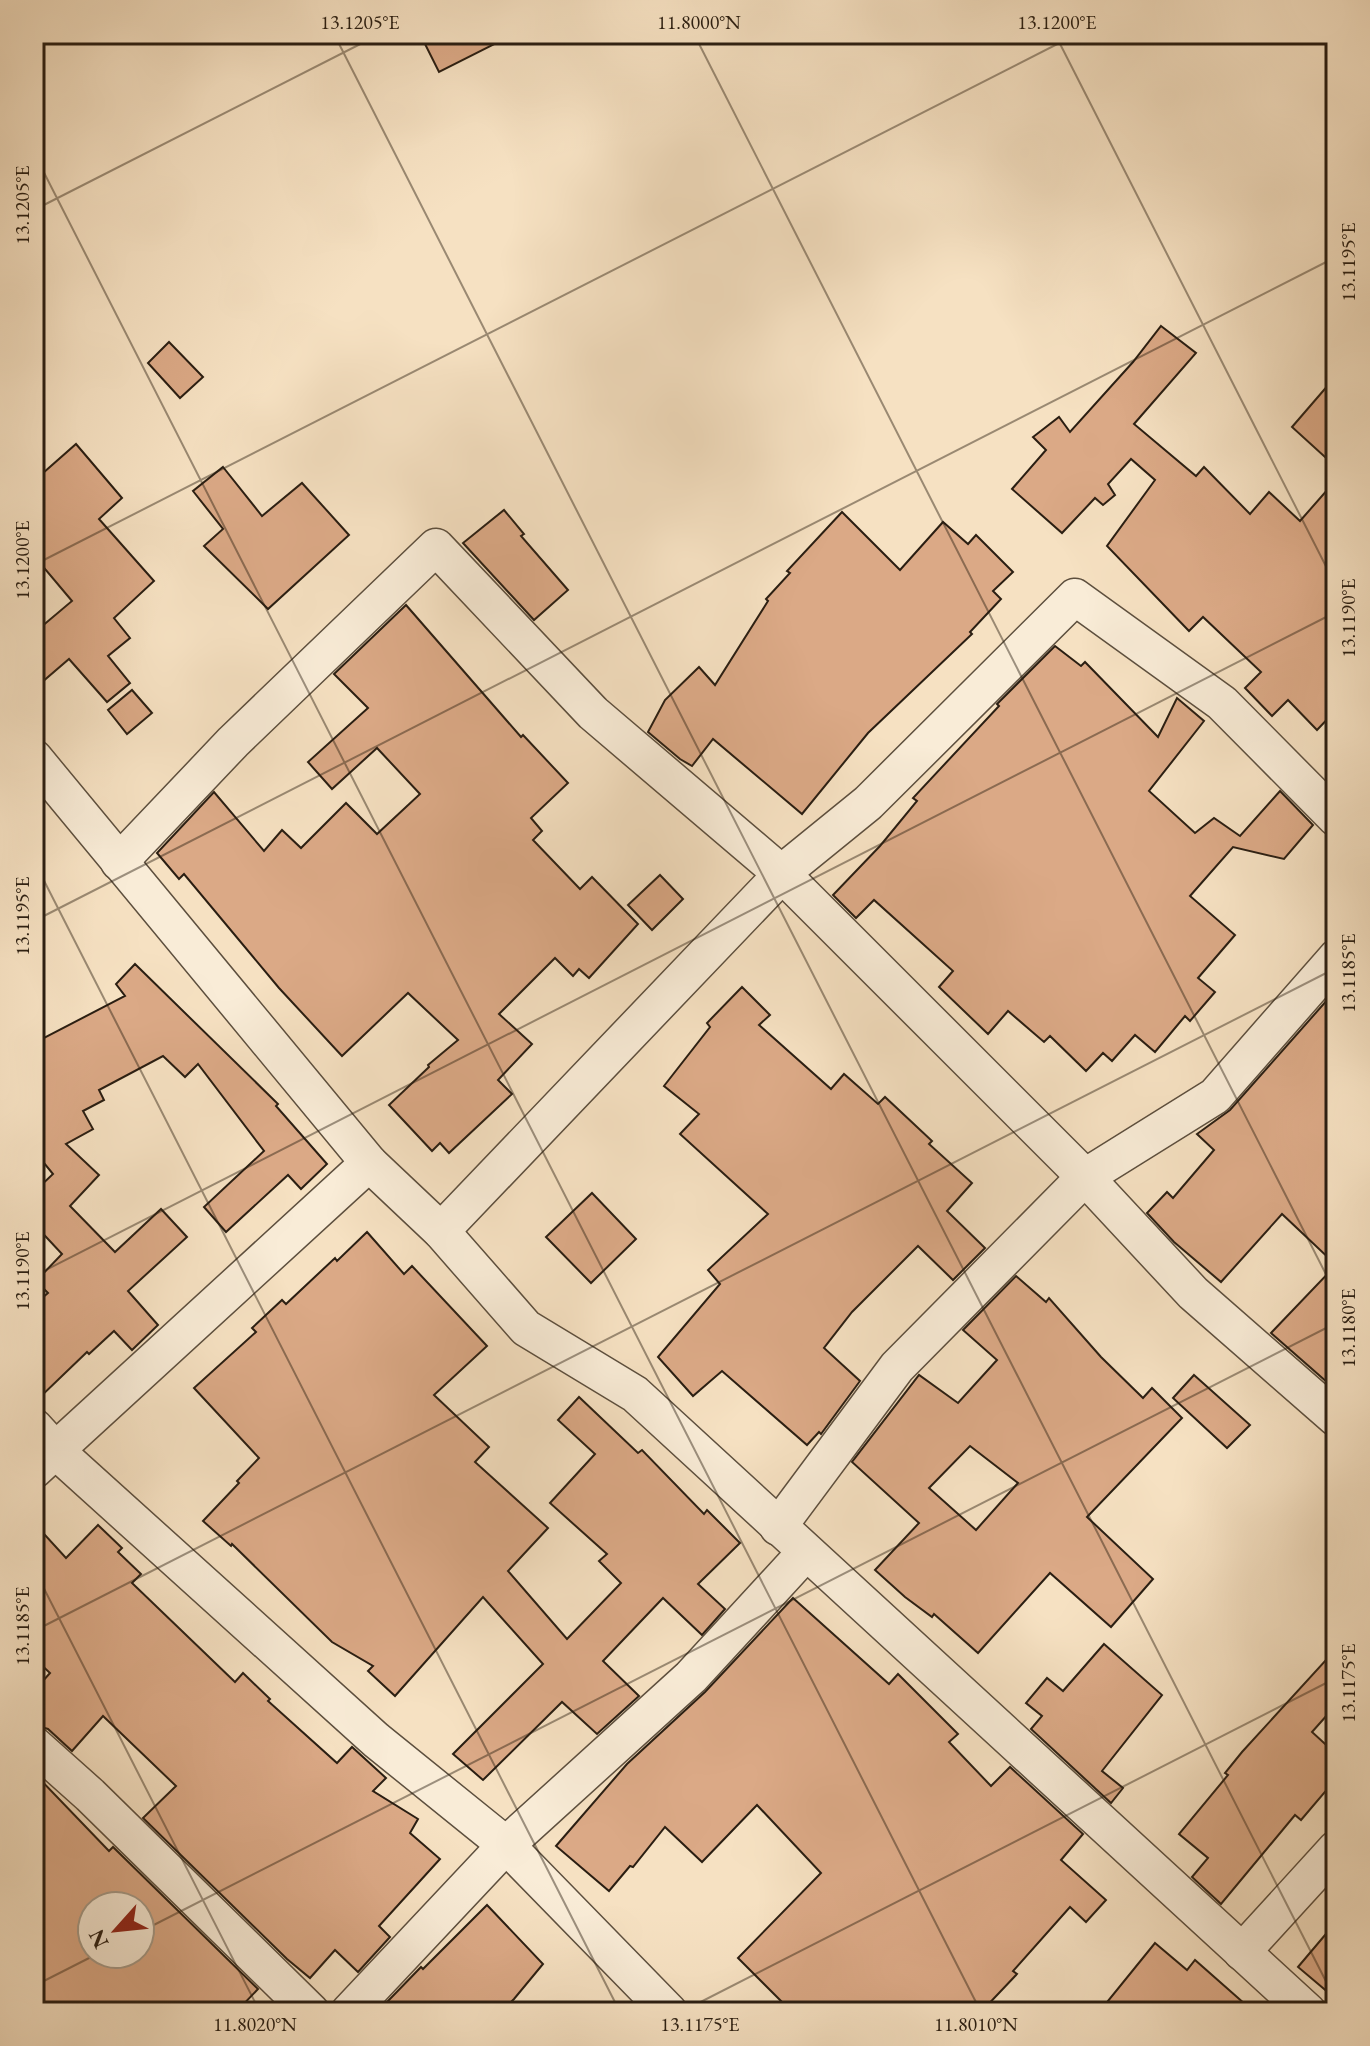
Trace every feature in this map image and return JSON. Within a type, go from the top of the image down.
[{"type":"street","points":[[119,862],[233,742],[436,547],[593,713],[782,874],[1085,1177],[1193,1293],[1336,1418]]},
{"type":"street","points":[[441,1231],[782,874],[868,803],[1075,597],[1222,703],[1336,818]]},
{"type":"street","points":[[34,758],[369,1163],[441,1231],[526,1328],[635,1394],[1308,2012]]},
{"type":"street","points":[[778,1527],[897,1367],[1085,1177],[1215,1096],[1336,958]]},
{"type":"street","points":[[369,1163],[41,1449],[376,1740],[506,1845],[669,2012]]},
{"type":"street","points":[[349,2012],[506,1845],[691,1677],[806,1552]]},
{"type":"street","points":[[34,1745],[90,1795],[311,2012]]},
{"type":"street","points":[[1242,1952],[1336,1849]]},
{"type":"building","points":[[420,34],[514,34],[439,72]]},
{"type":"building","points":[[1161,326],[1196,353],[1134,424],[1196,476],[1204,467],[1250,514],[1269,492],[1300,521],[1336,480],[1336,710],[1317,730],[1288,700],[1272,716],[1245,688],[1261,672],[1203,617],[1189,631],[1107,546],[1155,480],[1131,459],[1108,484],[1115,495],[1103,505],[1095,498],[1062,533],[1012,489],[1046,450],[1033,437],[1059,417],[1070,432]]},
{"type":"building","points":[[169,342],[203,377],[180,398],[148,363]]},
{"type":"building","points":[[1336,376],[1336,467],[1292,427]]},
{"type":"building","points":[[76,444],[122,498],[99,519],[154,581],[114,618],[130,638],[108,656],[130,683],[107,702],[69,659],[34,689],[34,633],[72,601],[34,556],[34,481]]},
{"type":"building","points":[[223,467],[262,516],[302,483],[349,535],[268,609],[204,546],[223,529],[193,491]]},
{"type":"building","points":[[504,510],[524,534],[521,536],[568,590],[534,620],[463,543]]},
{"type":"building","points":[[842,512],[900,570],[943,522],[968,544],[976,535],[1013,572],[993,591],[1001,599],[970,632],[972,634],[868,733],[802,814],[713,739],[692,766],[648,732],[665,700],[699,667],[715,685],[768,601],[766,599],[790,573],[787,571]]},
{"type":"building","points":[[406,605],[521,737],[523,735],[568,783],[531,818],[542,831],[533,840],[580,889],[592,877],[638,924],[589,978],[579,969],[573,976],[555,958],[499,1014],[532,1044],[498,1080],[512,1094],[449,1153],[440,1143],[432,1151],[389,1105],[458,1040],[408,993],[342,1056],[279,988],[184,874],[179,879],[157,853],[214,792],[264,851],[282,830],[301,848],[346,803],[377,834],[420,794],[377,748],[332,789],[308,762],[368,708],[334,674]]},
{"type":"building","points":[[1055,646],[1081,666],[1085,662],[1158,737],[1177,698],[1204,721],[1149,791],[1195,833],[1214,818],[1240,836],[1280,791],[1313,825],[1284,859],[1233,847],[1190,896],[1235,935],[1198,978],[1215,992],[1190,1021],[1185,1016],[1155,1052],[1135,1035],[1112,1061],[1103,1053],[1086,1071],[1050,1036],[1044,1042],[1008,1011],[988,1034],[939,987],[953,971],[874,900],[856,918],[833,895],[880,846],[917,801],[913,798],[999,706],[997,704]]},
{"type":"building","points":[[132,690],[152,713],[127,734],[108,710]]},
{"type":"building","points":[[660,875],[683,899],[652,930],[628,905]]},
{"type":"building","points":[[135,964],[278,1104],[276,1106],[327,1164],[301,1189],[288,1175],[226,1232],[204,1207],[264,1151],[198,1064],[185,1077],[163,1056],[99,1090],[104,1100],[83,1111],[93,1129],[66,1144],[99,1175],[70,1206],[115,1252],[161,1209],[187,1237],[128,1291],[158,1325],[132,1350],[114,1331],[89,1354],[87,1352],[34,1403],[34,1305],[48,1293],[36,1281],[62,1254],[34,1224],[34,1192],[53,1174],[40,1158],[34,1162],[34,1043],[125,996],[116,984]]},
{"type":"building","points":[[742,987],[770,1015],[759,1025],[831,1089],[844,1074],[878,1104],[885,1097],[932,1141],[929,1144],[972,1183],[947,1211],[985,1248],[953,1280],[918,1246],[852,1312],[824,1348],[860,1381],[821,1434],[819,1432],[807,1445],[722,1371],[693,1396],[658,1357],[720,1284],[708,1270],[768,1214],[680,1134],[699,1114],[664,1086],[710,1027],[707,1023]]},
{"type":"building","points":[[1336,990],[1336,1265],[1282,1214],[1221,1282],[1174,1242],[1147,1213],[1167,1192],[1173,1198],[1214,1150],[1197,1134],[1230,1110]]},
{"type":"building","points":[[592,1193],[636,1239],[591,1283],[546,1237]]},
{"type":"building","points":[[367,1232],[404,1274],[412,1266],[487,1346],[434,1395],[489,1447],[475,1462],[548,1528],[508,1571],[567,1639],[621,1583],[599,1561],[607,1554],[550,1503],[595,1454],[558,1420],[579,1397],[638,1453],[642,1450],[704,1514],[707,1510],[740,1543],[698,1584],[725,1609],[702,1635],[663,1598],[603,1661],[639,1696],[597,1734],[562,1702],[483,1780],[453,1754],[543,1664],[483,1597],[395,1696],[368,1671],[373,1666],[332,1642],[232,1544],[203,1521],[259,1458],[194,1388],[256,1332],[252,1328],[282,1300],[286,1304]]},
{"type":"building","points":[[1336,1265],[1336,1390],[1271,1333]]},
{"type":"building","points":[[1016,1276],[1046,1302],[1049,1298],[1101,1357],[1143,1398],[1152,1388],[1182,1418],[1087,1517],[1153,1579],[1111,1627],[1050,1573],[978,1653],[934,1614],[932,1617],[905,1597],[875,1570],[919,1523],[852,1462],[919,1375],[958,1403],[997,1360],[963,1330]],"holes":[[[970,1446],[1018,1483],[976,1530],[929,1488]]]},
{"type":"building","points":[[1194,1375],[1250,1425],[1227,1448],[1173,1398]]},
{"type":"building","points":[[34,1523],[66,1558],[98,1525],[122,1548],[118,1552],[141,1574],[132,1583],[235,1682],[243,1673],[270,1699],[268,1701],[337,1763],[352,1747],[386,1778],[373,1791],[418,1819],[410,1833],[440,1859],[379,1926],[390,1937],[358,1972],[335,1950],[310,1978],[143,1818],[176,1786],[103,1716],[72,1751],[48,1729],[34,1725],[34,1691],[50,1673],[34,1658]]},
{"type":"building","points":[[793,1598],[889,1684],[898,1674],[958,1734],[949,1742],[991,1786],[1010,1767],[1083,1834],[1061,1860],[1106,1900],[1086,1922],[1070,1907],[1013,1971],[1017,1974],[981,2012],[792,2012],[738,1958],[821,1873],[757,1805],[702,1862],[665,1827],[609,1891],[556,1846],[627,1764],[705,1692]]},
{"type":"building","points":[[1104,1644],[1162,1695],[1102,1771],[1123,1788],[1111,1803],[1031,1729],[1042,1716],[1026,1703],[1047,1678],[1063,1691]]},
{"type":"building","points":[[1336,1649],[1336,1705],[1312,1732],[1336,1754],[1336,1779],[1301,1820],[1295,1815],[1221,1904],[1192,1877],[1208,1858],[1179,1834],[1228,1775],[1225,1773],[1242,1752]]},
{"type":"building","points":[[34,1773],[109,1851],[113,1847],[258,1989],[236,2012],[34,2012]]},
{"type":"building","points":[[487,1905],[543,1964],[501,2012],[400,2012],[388,2001]]},
{"type":"building","points":[[1336,1922],[1336,1999],[1298,1967]]},
{"type":"building","points":[[1155,1943],[1187,1970],[1195,1960],[1254,2012],[1099,2012]]}]
